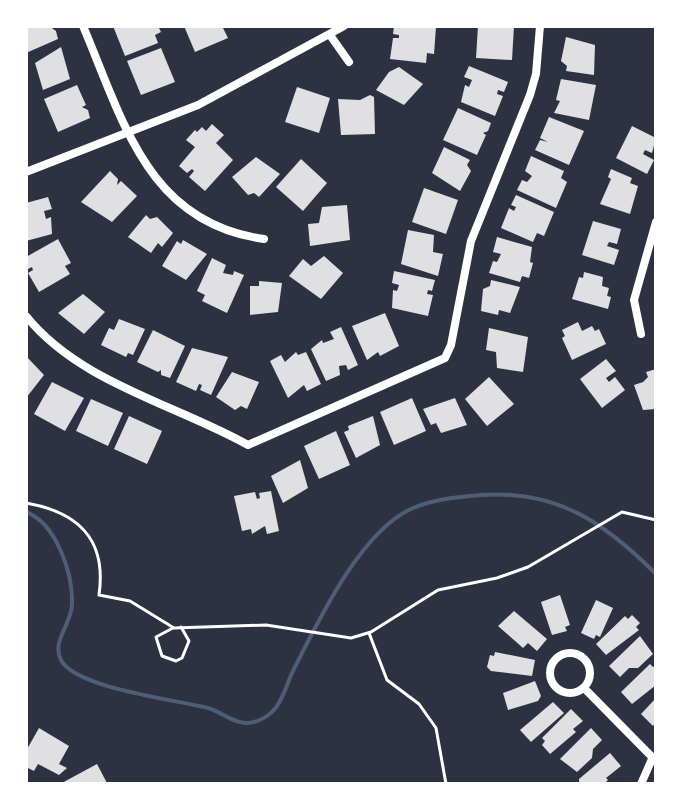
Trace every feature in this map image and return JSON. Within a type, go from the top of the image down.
[{"type":"street","points":[[83,26],[129,134],[155,179],[187,211],[225,232],[264,239]]},
{"type":"street","points":[[26,172],[198,105],[344,26]]},
{"type":"street","points":[[26,316],[46,340],[86,367],[248,445],[445,358],[451,345],[471,241],[536,74],[540,26]]},
{"type":"street","points":[[330,35],[349,62]]},
{"type":"street","points":[[641,334],[634,300],[656,222]]},
{"type":"street","points":[[566,653],[584,658],[590,675],[584,688],[565,693],[553,685],[549,672],[555,659],[566,653]]},
{"type":"street","points":[[584,688],[654,760],[641,784]]},
{"type":"path","points":[[26,503],[67,514],[90,539],[99,554],[99,595],[130,601],[174,628]]},
{"type":"path","points":[[181,627],[189,641],[182,658],[176,661],[162,656],[156,637],[181,627],[266,625],[351,638],[369,633],[438,590],[497,578],[528,567],[622,512],[633,511],[656,520]]},
{"type":"path","points":[[369,633],[387,680],[419,704],[436,728],[446,784]]},
{"type":"building","points":[[26,26],[49,26],[56,31],[58,39],[26,53]]},
{"type":"building","points":[[113,26],[158,26],[161,32],[155,35],[158,43],[125,56]]},
{"type":"building","points":[[184,26],[222,26],[228,38],[195,52]]},
{"type":"building","points":[[394,26],[436,27],[434,54],[427,53],[426,63],[390,59],[393,38],[399,38],[399,35],[393,34]]},
{"type":"building","points":[[478,26],[514,26],[512,60],[476,58]]},
{"type":"building","points":[[566,37],[595,45],[594,75],[566,71],[567,66],[561,61]]},
{"type":"building","points":[[61,47],[70,79],[43,90],[35,63]]},
{"type":"building","points":[[161,48],[175,82],[141,95],[127,61]]},
{"type":"building","points":[[469,66],[508,82],[504,92],[498,90],[497,94],[503,96],[495,116],[461,102],[465,85],[469,87],[472,80],[464,77]]},
{"type":"building","points":[[399,67],[423,84],[404,105],[376,90],[389,72]]},
{"type":"building","points":[[561,79],[596,85],[589,120],[554,113],[560,101],[556,100]]},
{"type":"building","points":[[77,85],[86,105],[82,107],[88,110],[90,118],[58,132],[44,99]]},
{"type":"building","points":[[297,87],[330,98],[319,133],[285,122]]},
{"type":"building","points":[[370,95],[374,97],[375,134],[341,135],[338,99],[360,100]]},
{"type":"building","points":[[458,108],[491,123],[488,131],[483,133],[486,135],[477,155],[443,140]]},
{"type":"building","points":[[549,117],[584,131],[569,165],[535,150],[540,140],[548,142],[540,138]]},
{"type":"building","points":[[212,124],[224,135],[216,143],[233,160],[205,191],[189,177],[194,171],[192,169],[187,173],[179,166],[195,147],[186,140],[195,130],[197,132],[202,127],[206,131]]},
{"type":"building","points":[[632,126],[656,138],[652,153],[645,150],[643,154],[654,160],[647,174],[616,158]]},
{"type":"building","points":[[444,147],[470,160],[467,165],[471,171],[460,191],[432,173]]},
{"type":"building","points":[[531,156],[564,171],[561,178],[567,182],[556,208],[517,190],[522,180],[527,182],[532,176],[525,171]]},
{"type":"building","points":[[256,157],[280,174],[259,197],[254,193],[248,195],[232,177]]},
{"type":"building","points":[[301,159],[327,183],[303,211],[276,187]]},
{"type":"building","points":[[611,169],[632,178],[630,183],[638,186],[630,214],[600,204],[611,179],[608,177]]},
{"type":"building","points":[[110,171],[118,179],[117,185],[121,181],[137,196],[112,222],[81,202]]},
{"type":"building","points":[[424,188],[458,200],[446,234],[412,222]]},
{"type":"building","points":[[516,195],[554,212],[544,236],[537,233],[533,242],[501,228],[509,208],[514,211],[516,207],[511,205]]},
{"type":"building","points":[[48,197],[52,209],[44,211],[46,219],[51,217],[52,234],[26,241],[26,203]]},
{"type":"building","points":[[347,205],[350,240],[310,246],[308,224],[319,223],[322,207]]},
{"type":"building","points":[[146,215],[150,219],[157,217],[173,233],[162,247],[158,243],[151,253],[128,237]]},
{"type":"building","points":[[593,221],[621,229],[617,244],[609,242],[607,246],[619,250],[614,265],[582,255]]},
{"type":"building","points":[[408,230],[434,235],[433,252],[443,254],[438,276],[401,264]]},
{"type":"building","points":[[497,237],[532,247],[530,262],[533,263],[529,278],[522,276],[520,282],[489,273],[493,261],[497,262],[501,254],[493,252]]},
{"type":"building","points":[[58,239],[71,263],[65,266],[70,274],[39,292],[28,273],[33,270],[32,267],[26,270],[26,257]]},
{"type":"building","points":[[183,240],[207,254],[186,280],[162,266],[177,241],[181,244]]},
{"type":"building","points":[[324,256],[343,273],[321,299],[289,276],[303,259],[311,266]]},
{"type":"building","points":[[212,258],[226,265],[223,273],[233,275],[234,271],[244,275],[227,313],[202,301],[205,295],[197,291]]},
{"type":"building","points":[[394,271],[435,280],[432,291],[428,290],[427,294],[433,295],[428,316],[392,308],[393,290],[397,291],[399,285],[392,283]]},
{"type":"building","points":[[584,272],[603,277],[602,286],[609,288],[607,296],[611,297],[608,309],[572,299],[579,277],[583,278]]},
{"type":"building","points":[[491,280],[520,287],[510,313],[499,310],[498,315],[481,311],[483,289],[490,286]]},
{"type":"building","points":[[259,281],[282,283],[278,312],[250,315],[250,286],[259,286]]},
{"type":"building","points":[[83,294],[105,312],[84,334],[58,313]]},
{"type":"building","points":[[385,313],[399,346],[380,356],[378,352],[367,360],[352,326]]},
{"type":"building","points":[[119,319],[145,329],[133,355],[128,353],[126,357],[101,345],[109,328],[114,330]]},
{"type":"building","points":[[578,322],[582,331],[592,326],[595,331],[599,329],[606,344],[572,360],[562,338],[565,336],[562,330]]},
{"type":"building","points":[[341,327],[358,365],[348,370],[346,365],[339,366],[340,375],[326,381],[311,349],[322,340],[323,343],[334,339],[330,332]]},
{"type":"building","points":[[489,328],[528,337],[523,372],[497,368],[496,352],[486,350]]},
{"type":"building","points":[[153,330],[185,346],[170,378],[161,375],[161,370],[158,372],[137,362]]},
{"type":"building","points":[[192,348],[228,357],[211,395],[200,390],[202,385],[199,384],[196,391],[176,382]]},
{"type":"building","points":[[296,352],[298,355],[306,352],[321,384],[307,391],[304,385],[288,398],[270,361],[281,355],[285,362]]},
{"type":"building","points":[[26,356],[44,375],[26,398]]},
{"type":"building","points":[[606,359],[616,371],[606,378],[609,382],[615,377],[625,390],[602,408],[580,379]]},
{"type":"building","points":[[656,369],[656,409],[643,410],[634,385],[648,377],[646,372]]},
{"type":"building","points":[[232,372],[259,382],[247,409],[241,406],[235,410],[216,397]]},
{"type":"building","points":[[489,377],[514,404],[487,426],[465,399]]},
{"type":"building","points":[[52,382],[84,398],[65,431],[34,414]]},
{"type":"building","points":[[412,398],[426,431],[394,445],[380,412]]},
{"type":"building","points":[[455,398],[467,425],[441,433],[436,423],[431,425],[423,409]]},
{"type":"building","points":[[91,399],[123,413],[108,446],[76,431]]},
{"type":"building","points":[[129,416],[162,431],[147,464],[114,449]]},
{"type":"building","points":[[373,416],[380,445],[356,458],[344,432],[349,430],[348,426]]},
{"type":"building","points":[[336,431],[350,465],[319,479],[304,446]]},
{"type":"building","points":[[300,460],[308,488],[283,503],[271,476]]},
{"type":"building","points":[[271,491],[279,531],[267,534],[265,526],[252,534],[251,529],[242,531],[234,496],[255,492],[257,499],[260,498],[259,493]]},
{"type":"building","points":[[560,595],[570,625],[565,627],[567,631],[552,635],[541,602]]},
{"type":"building","points":[[596,600],[613,608],[600,637],[596,635],[594,639],[581,633]]},
{"type":"building","points":[[514,611],[547,639],[537,651],[528,643],[523,648],[498,626]]},
{"type":"building","points":[[632,615],[640,623],[636,627],[639,630],[606,655],[596,644],[625,616],[628,619]]},
{"type":"building","points":[[640,636],[653,654],[638,668],[629,668],[620,677],[609,666]]},
{"type":"building","points":[[495,652],[535,660],[532,676],[491,671],[487,667],[490,655],[494,656]]},
{"type":"building","points":[[650,664],[653,667],[656,665],[656,685],[632,704],[621,692]]},
{"type":"building","points":[[535,681],[541,696],[538,701],[508,710],[503,693]]},
{"type":"building","points":[[656,698],[656,722],[653,726],[641,714]]},
{"type":"building","points":[[553,702],[564,713],[531,742],[520,730]]},
{"type":"building","points":[[571,709],[583,721],[573,729],[576,732],[550,754],[542,745],[545,741],[542,738]]},
{"type":"building","points":[[39,728],[69,746],[59,764],[67,768],[59,775],[38,764],[34,771],[26,767],[26,751]]},
{"type":"building","points":[[591,728],[602,740],[593,749],[592,758],[577,772],[560,759]]},
{"type":"building","points":[[610,753],[621,766],[606,778],[608,780],[604,784],[579,784],[579,779]]},
{"type":"building","points":[[97,764],[107,783],[60,784]]},
{"type":"waterway","points":[[26,512],[46,527],[66,564],[72,604],[58,646],[61,660],[70,670],[105,685],[208,708],[242,723],[260,720],[274,709],[327,606],[357,559],[392,521],[419,506],[482,495],[534,498],[556,504],[598,525],[656,574]]}]
